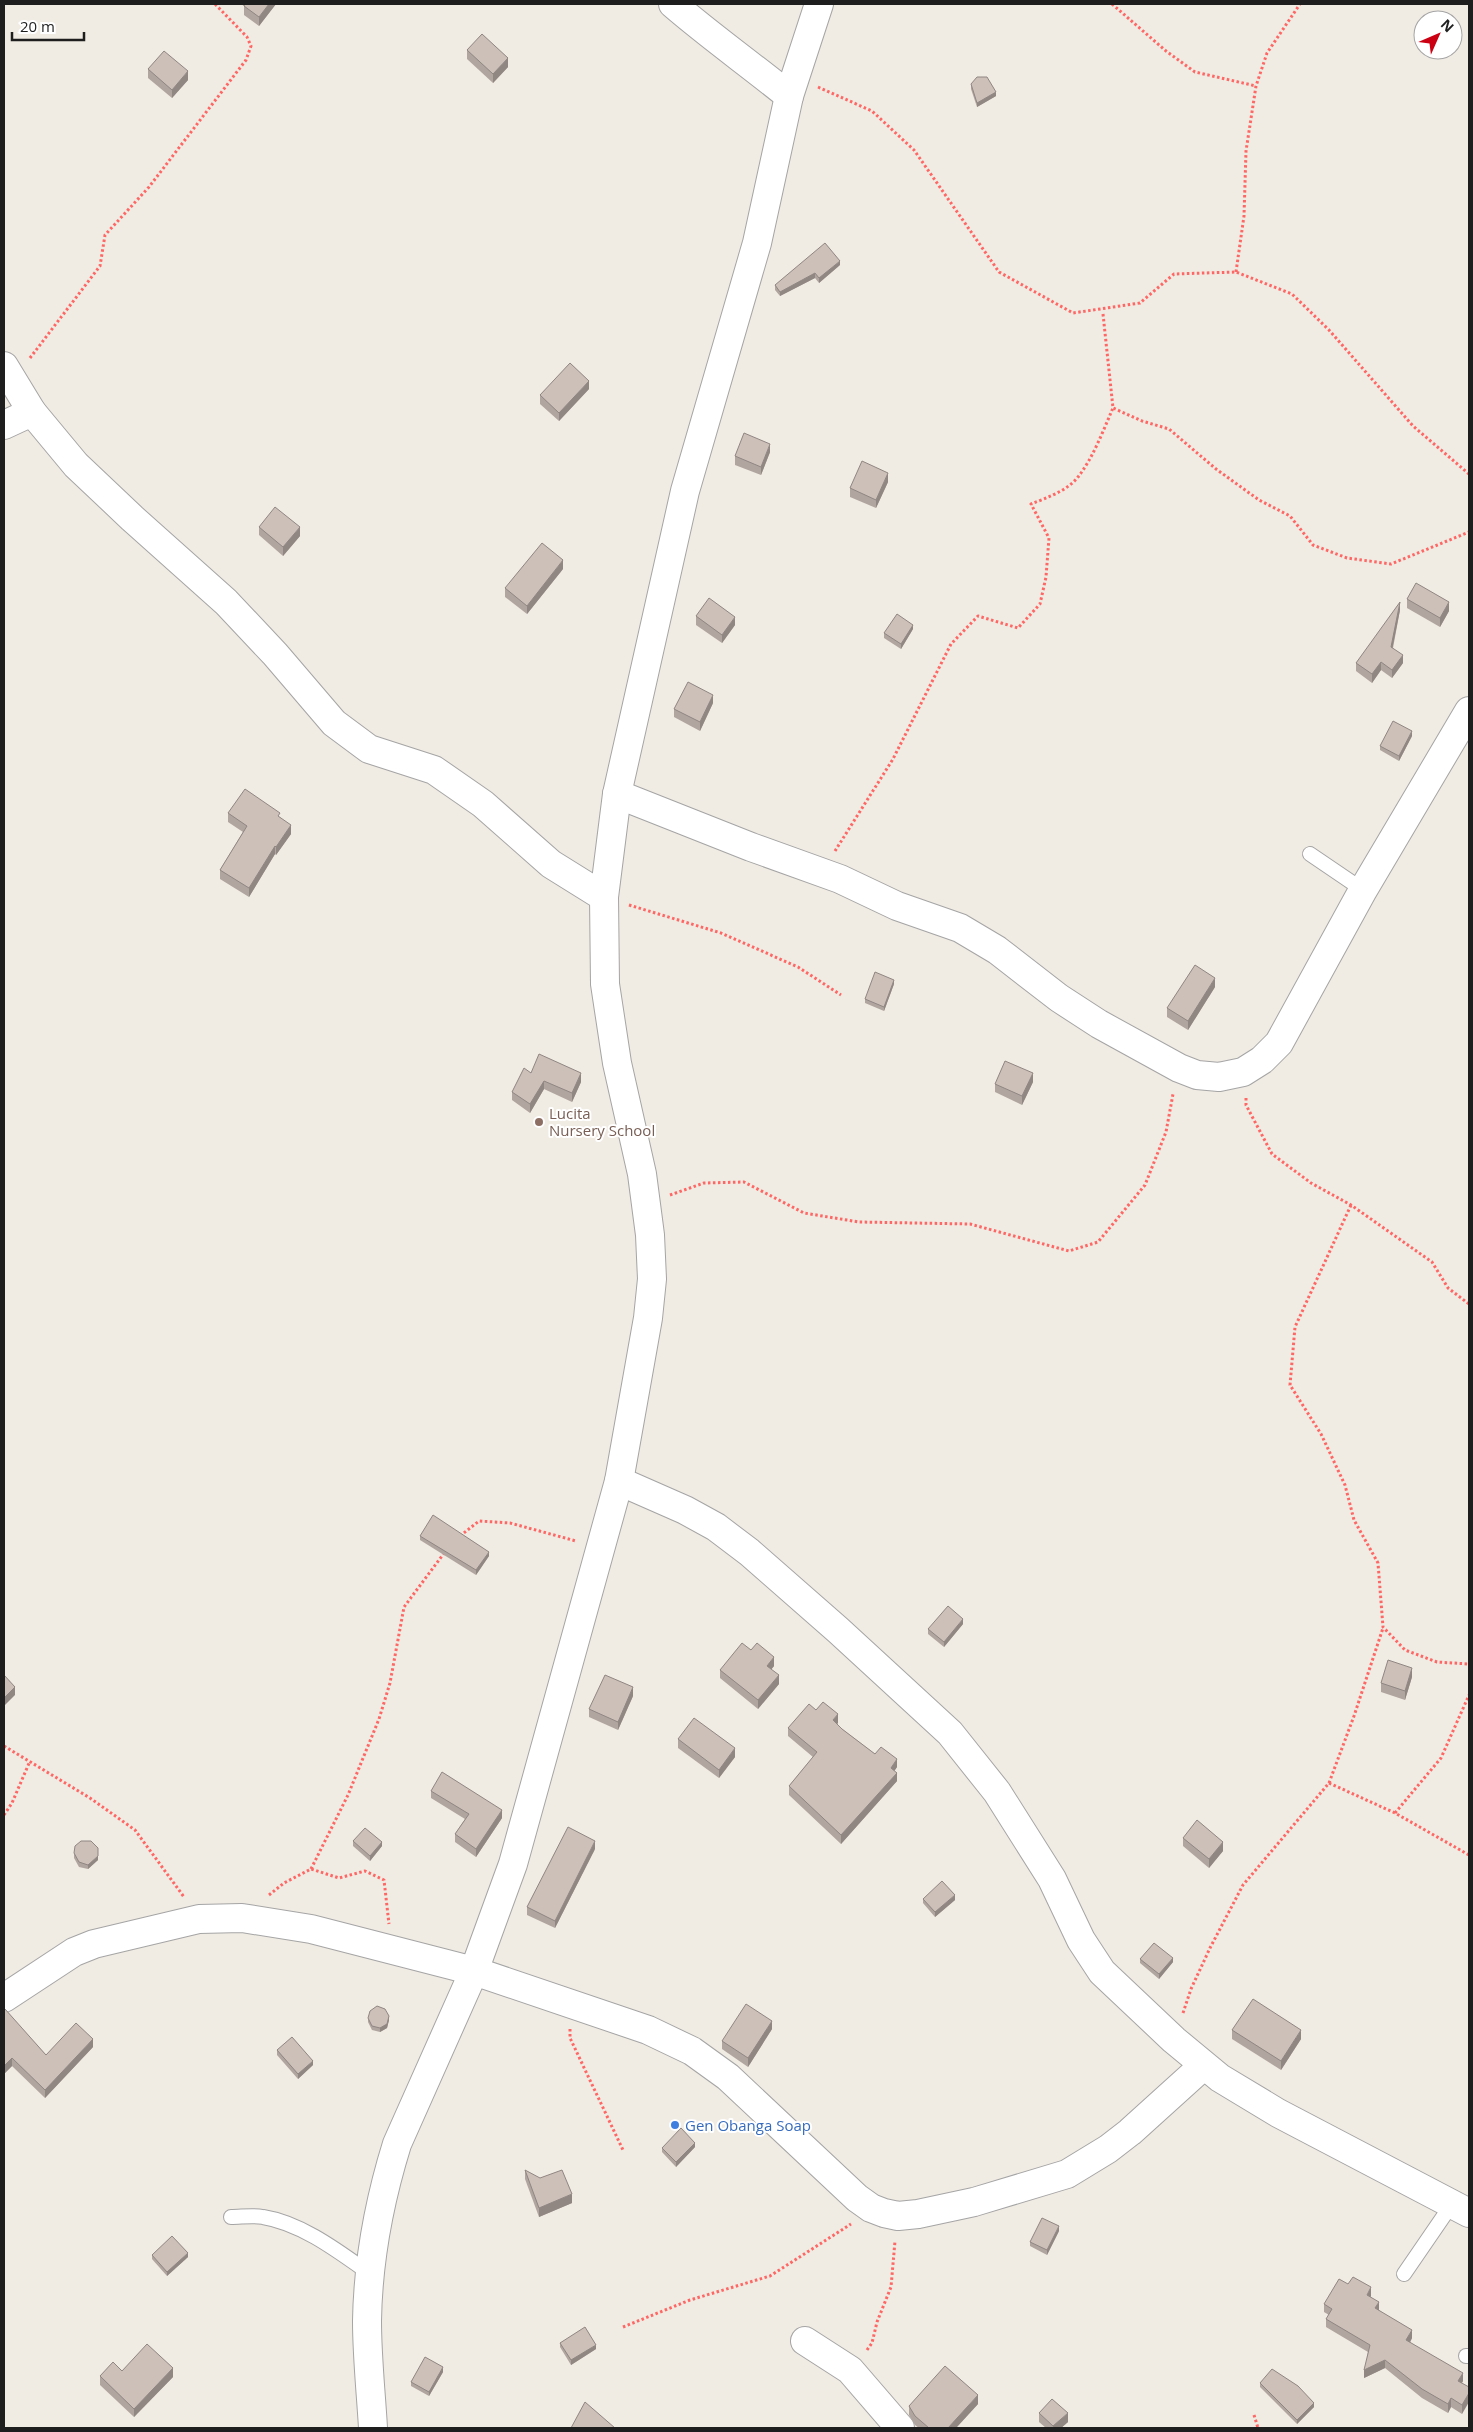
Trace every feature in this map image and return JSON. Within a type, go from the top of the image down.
[{"type":"street","points":[[673,4],[706,32],[737,54],[793,87]]},
{"type":"street","points":[[373,2428],[367,2322],[369,2273],[380,2206],[397,2144],[474,1971],[513,1864],[619,1481],[648,1318],[652,1279],[650,1236],[642,1174],[617,1063],[605,984],[604,897],[617,794],[684,491],[757,243],[793,87],[819,4]]},
{"type":"street","points":[[8,373],[32,412],[76,465],[226,602],[276,654],[334,723],[369,749],[434,770],[483,804],[551,864],[604,897]]},
{"type":"street","points":[[4,424],[32,412]]},
{"type":"street","points":[[617,794],[752,848],[840,879],[884,901],[960,928],[992,947],[1059,998],[1098,1024],[1179,1068],[1197,1075],[1219,1077],[1243,1072],[1262,1060],[1279,1043],[1363,890],[1469,711]]},
{"type":"street","points":[[619,1481],[685,1510],[716,1527],[749,1552],[838,1630],[950,1733],[997,1792],[1052,1879],[1091,1959],[1102,1972],[1203,2066],[1278,2113],[1461,2208]]},
{"type":"street","points":[[4,1998],[74,1952],[94,1944],[198,1920],[242,1918],[311,1929],[474,1971],[648,2030],[692,2051],[728,2077],[857,2198],[871,2208],[898,2216],[974,2202],[1067,2174],[1108,2149],[1130,2132],[1203,2066]]},
{"type":"street","points":[[805,2340],[850,2370],[900,2428]]},
{"type":"lane","points":[[1310,854],[1363,890]]},
{"type":"lane","points":[[1404,2274],[1461,2208]]},
{"type":"lane","points":[[231,2217],[261,2216],[280,2220],[337,2251],[369,2273]]},
{"type":"path","points":[[8,373],[100,266],[106,236],[186,141],[246,60],[251,46],[247,37],[215,4]]},
{"type":"path","points":[[1112,4],[1166,51],[1195,72],[1256,86]]},
{"type":"path","points":[[1236,272],[1244,216],[1246,151],[1256,86],[1267,53],[1300,4]]},
{"type":"path","points":[[793,87],[872,111],[914,150],[999,272],[1072,313],[1140,303],[1174,274],[1236,272],[1292,294],[1328,330],[1413,426],[1469,474]]},
{"type":"path","points":[[821,872],[893,759],[950,644],[978,616],[1018,628],[1040,604],[1046,577],[1049,538],[1030,504],[1051,496],[1077,479],[1097,443],[1113,408],[1103,314]]},
{"type":"path","points":[[1113,408],[1142,422],[1169,429],[1216,468],[1252,494],[1290,516],[1313,545],[1347,558],[1390,564],[1469,532]]},
{"type":"path","points":[[604,897],[721,933],[798,967],[840,996]]},
{"type":"path","points":[[646,1205],[704,1183],[744,1182],[804,1214],[859,1222],[970,1224],[1069,1251],[1098,1242],[1145,1185],[1166,1132],[1179,1068]]},
{"type":"path","points":[[1243,1072],[1246,1105],[1272,1154],[1311,1183],[1351,1205],[1432,1262],[1448,1288],[1469,1304]]},
{"type":"path","points":[[1174,2040],[1191,1989],[1243,1885],[1329,1783],[1354,1716],[1383,1627],[1378,1562],[1354,1520],[1345,1485],[1321,1434],[1290,1385],[1295,1327],[1351,1205]]},
{"type":"path","points":[[458,1537],[479,1521],[510,1523],[600,1548]]},
{"type":"path","points":[[242,1918],[284,1883],[311,1869],[348,1795],[379,1720],[390,1683],[404,1607],[447,1550]]},
{"type":"path","points":[[1383,1627],[1405,1650],[1437,1662],[1469,1664]]},
{"type":"path","points":[[1395,1813],[1441,1758],[1469,1695]]},
{"type":"path","points":[[4,1746],[90,1798],[135,1830],[198,1920]]},
{"type":"path","points":[[4,1815],[12,1803],[30,1761]]},
{"type":"path","points":[[1329,1783],[1395,1813],[1469,1855]]},
{"type":"path","points":[[311,1869],[339,1878],[365,1871],[384,1880],[392,1949]]},
{"type":"path","points":[[570,2004],[570,2038],[623,2150]]},
{"type":"path","points":[[623,2327],[690,2300],[770,2276],[844,2230],[871,2208]]},
{"type":"path","points":[[850,2370],[872,2343],[877,2322],[891,2287],[898,2216]]},
{"type":"path","points":[[1254,2414],[1258,2428]]},
{"type":"building","points":[[245,4],[269,4],[259,17],[244,6]]},
{"type":"building","points":[[482,34],[508,58],[493,74],[467,50]]},
{"type":"building","points":[[164,51],[188,71],[172,90],[148,69]]},
{"type":"building","points":[[977,77],[987,77],[996,92],[977,103],[971,84]]},
{"type":"building","points":[[825,243],[840,261],[819,278],[815,273],[780,292],[775,285]]},
{"type":"building","points":[[570,363],[589,381],[559,413],[540,395]]},
{"type":"building","points":[[744,433],[770,444],[761,467],[735,456]]},
{"type":"building","points":[[862,461],[888,473],[876,500],[850,488]]},
{"type":"building","points":[[275,507],[300,527],[283,547],[259,527]]},
{"type":"building","points":[[542,543],[563,560],[527,606],[505,588]]},
{"type":"building","points":[[1416,583],[1449,602],[1440,618],[1407,599]]},
{"type":"building","points":[[709,598],[735,617],[722,635],[696,616]]},
{"type":"building","points":[[1400,602],[1391,647],[1403,655],[1392,670],[1381,662],[1372,674],[1356,663]]},
{"type":"building","points":[[897,614],[913,625],[901,644],[884,633]]},
{"type":"building","points":[[688,682],[713,695],[700,722],[674,709]]},
{"type":"building","points":[[1393,721],[1412,731],[1399,756],[1380,746]]},
{"type":"building","points":[[245,789],[280,813],[278,816],[291,825],[275,846],[249,888],[220,870],[247,826],[228,813]]},
{"type":"building","points":[[1195,965],[1215,978],[1188,1021],[1167,1008]]},
{"type":"building","points":[[875,972],[894,980],[884,1007],[865,999]]},
{"type":"building","points":[[539,1054],[581,1073],[572,1093],[544,1081],[530,1104],[512,1092],[524,1068],[531,1073]]},
{"type":"building","points":[[1005,1061],[1033,1073],[1022,1096],[995,1084]]},
{"type":"building","points":[[433,1515],[489,1552],[476,1570],[420,1536]]},
{"type":"building","points":[[948,1606],[963,1619],[944,1642],[928,1629]]},
{"type":"building","points":[[742,1643],[751,1650],[757,1643],[774,1657],[767,1666],[779,1675],[758,1700],[720,1670]]},
{"type":"building","points":[[1388,1660],[1412,1668],[1405,1691],[1381,1683]]},
{"type":"building","points":[[4,1675],[15,1687],[4,1698]]},
{"type":"building","points":[[605,1675],[633,1687],[618,1722],[589,1709]]},
{"type":"building","points":[[823,1702],[838,1714],[833,1720],[842,1729],[875,1754],[881,1747],[897,1759],[891,1768],[897,1773],[841,1835],[789,1786],[817,1752],[788,1728],[809,1704],[816,1710]]},
{"type":"building","points":[[694,1718],[735,1748],[719,1770],[678,1739]]},
{"type":"building","points":[[442,1772],[502,1810],[476,1849],[455,1834],[469,1814],[431,1791]]},
{"type":"building","points":[[1197,1820],[1223,1842],[1209,1859],[1183,1838]]},
{"type":"building","points":[[568,1827],[595,1841],[555,1921],[527,1907]]},
{"type":"building","points":[[365,1828],[382,1842],[370,1856],[353,1841]]},
{"type":"building","points":[[81,1841],[91,1841],[98,1848],[98,1856],[88,1865],[79,1862],[74,1853],[75,1846]]},
{"type":"building","points":[[942,1881],[955,1895],[935,1912],[923,1899]]},
{"type":"building","points":[[1154,1943],[1173,1958],[1159,1974],[1140,1959]]},
{"type":"building","points":[[1253,1999],[1301,2030],[1281,2061],[1232,2030]]},
{"type":"building","points":[[746,2004],[772,2021],[748,2058],[722,2041]]},
{"type":"building","points":[[377,2006],[385,2009],[389,2016],[387,2024],[380,2028],[372,2026],[368,2018],[370,2011]]},
{"type":"building","points":[[5,2009],[46,2055],[76,2023],[93,2039],[45,2090],[12,2058],[4,2066]]},
{"type":"building","points":[[292,2037],[313,2061],[298,2074],[277,2050]]},
{"type":"building","points":[[681,2128],[695,2143],[676,2162],[662,2148]]},
{"type":"building","points":[[525,2170],[540,2178],[562,2170],[572,2194],[539,2208]]},
{"type":"building","points":[[1042,2218],[1059,2226],[1047,2250],[1030,2242]]},
{"type":"building","points":[[172,2236],[188,2253],[167,2272],[152,2255]]},
{"type":"building","points":[[1353,2277],[1371,2287],[1367,2295],[1379,2302],[1375,2308],[1412,2330],[1406,2340],[1463,2373],[1458,2381],[1469,2387],[1469,2393],[1462,2405],[1451,2398],[1448,2404],[1422,2389],[1385,2360],[1364,2370],[1370,2345],[1326,2319],[1332,2309],[1324,2304],[1339,2279],[1348,2284]]},
{"type":"building","points":[[585,2327],[596,2345],[571,2360],[560,2343]]},
{"type":"building","points":[[147,2344],[173,2368],[134,2409],[100,2376],[113,2362],[122,2371]]},
{"type":"building","points":[[425,2357],[443,2367],[429,2392],[411,2382]]},
{"type":"building","points":[[945,2366],[978,2395],[948,2428],[929,2428],[915,2416],[909,2406]]},
{"type":"building","points":[[1272,2369],[1298,2386],[1314,2403],[1297,2420],[1260,2383]]},
{"type":"building","points":[[1052,2399],[1068,2413],[1053,2426],[1039,2413]]},
{"type":"building","points":[[585,2402],[615,2428],[571,2428]]},
{"type":"place","name":"Lucita Nursery School","points":[[539,1122]]},
{"type":"place","name":"Gen Obanga Soap","points":[[675,2125]]}]
